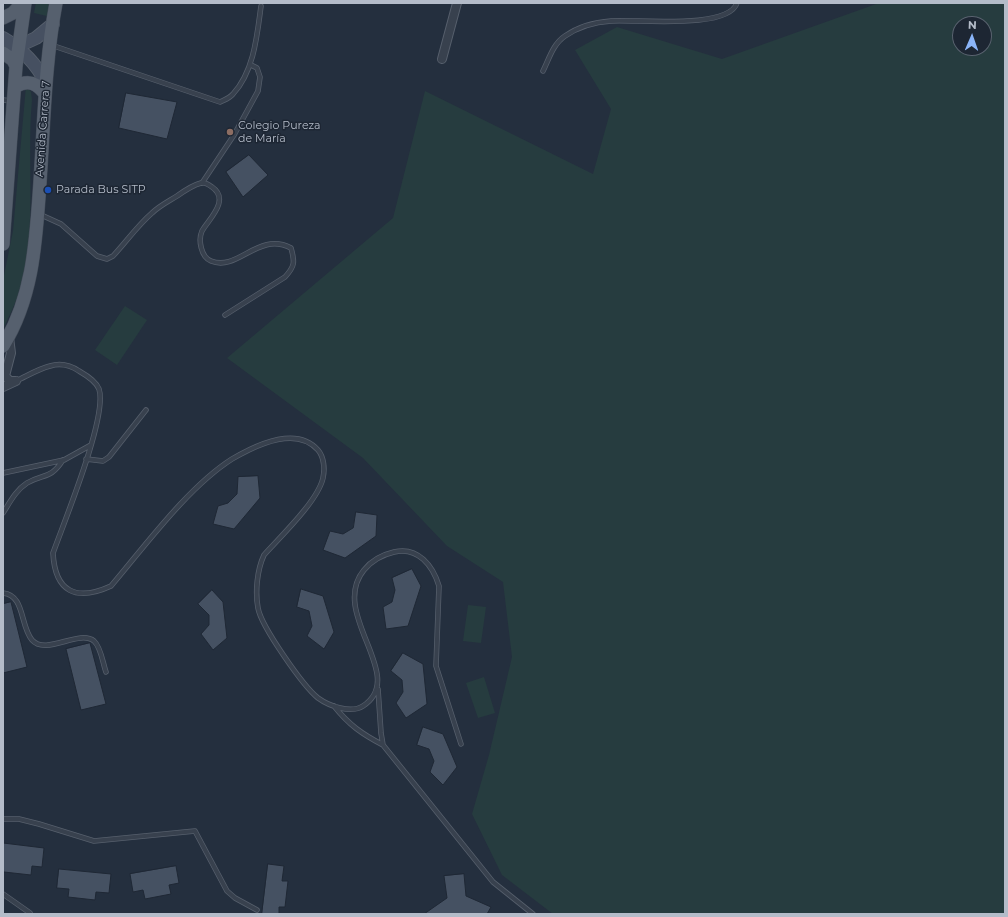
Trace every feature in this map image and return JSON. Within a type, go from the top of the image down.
[{"type":"main road","points":[[3,18],[13,13],[23,3]]},
{"type":"main road","points":[[3,244],[9,101],[15,87],[23,3]]},
{"type":"main road","name":"Avenida Carrera 7","points":[[6,341],[21,309],[27,290],[33,259],[46,88],[56,3]]},
{"type":"main road","points":[[16,66],[3,52],[36,38],[53,24]]},
{"type":"main road","points":[[3,38],[18,46],[37,67],[46,88]]},
{"type":"main road","points":[[15,87],[28,82],[46,88]]},
{"type":"street","points":[[442,59],[457,3]]},
{"type":"street","points":[[6,341],[11,353],[6,376],[10,381],[16,381]]},
{"type":"street","points":[[3,387],[16,381]]},
{"type":"lane","points":[[543,71],[554,47],[560,41],[566,36],[592,24],[612,21],[698,21],[718,17],[731,12],[736,3]]},
{"type":"lane","points":[[50,44],[220,102],[233,95],[251,65],[258,35],[261,6]]},
{"type":"lane","points":[[37,213],[61,224],[97,256],[107,259],[113,256],[152,213],[185,190],[202,183],[234,135],[258,91],[260,77],[257,68],[251,65]]},
{"type":"lane","points":[[202,183],[215,189],[219,199],[214,216],[202,232],[200,243],[202,252],[208,259],[219,263],[229,262],[255,248],[277,243],[291,248],[294,258],[293,268],[286,277],[225,315]]},
{"type":"lane","points":[[16,381],[50,366],[61,364],[72,366],[87,375],[99,388],[101,402],[91,444],[53,553],[54,570],[61,584],[77,593],[94,594],[111,586],[188,496],[230,460],[253,447],[279,439],[298,438],[312,444],[321,454],[324,467],[323,479],[315,495],[264,555],[259,566],[257,604],[261,618],[292,667],[318,698],[334,706],[353,709],[363,706],[371,700],[378,688]]},
{"type":"lane","points":[[86,459],[103,461],[109,457],[146,410]]},
{"type":"lane","points":[[3,473],[64,460],[91,444]]},
{"type":"lane","points":[[3,513],[19,489],[29,482],[50,475],[57,470],[64,460]]},
{"type":"lane","points":[[383,745],[374,660],[359,622],[354,604],[354,588],[360,575],[370,562],[383,554],[399,550],[411,552],[426,561],[436,576],[439,586],[436,666],[461,744]]},
{"type":"lane","points":[[3,593],[11,594],[16,600],[28,634],[33,641],[40,644],[52,644],[82,638],[94,640],[106,672]]},
{"type":"lane","points":[[334,706],[347,723],[362,734],[383,745],[493,882],[533,914]]},
{"type":"lane","points":[[3,819],[19,820],[39,824],[94,841],[195,831],[227,891],[235,898],[257,910]]},
{"type":"lane","points":[[3,894],[30,913]]},
{"type":"green space","points":[[36,3],[54,3],[47,16],[34,13]]},
{"type":"green space","points":[[879,3],[1005,3],[1005,914],[553,914],[502,875],[472,814],[489,755],[512,657],[503,582],[447,546],[363,458],[227,358],[393,218],[425,91],[593,174],[611,109],[575,50],[617,27],[722,59]]},
{"type":"green space","points":[[26,86],[31,92],[32,100],[30,225],[28,250],[24,274],[17,298],[3,329],[3,280],[13,231]]},
{"type":"green space","points":[[125,306],[147,320],[117,365],[95,350]]},
{"type":"green space","points":[[468,605],[486,607],[481,643],[463,641]]},
{"type":"green space","points":[[484,677],[495,713],[478,718],[466,683]]},
{"type":"building","points":[[126,93],[177,102],[167,139],[119,128]]},
{"type":"building","points":[[249,155],[268,175],[243,197],[226,172]]},
{"type":"building","points":[[258,476],[260,498],[234,529],[213,524],[218,506],[228,503],[237,494],[238,477]]},
{"type":"building","points":[[356,512],[377,515],[376,536],[345,558],[323,550],[330,531],[343,534],[353,528]]},
{"type":"building","points":[[412,569],[421,586],[408,626],[386,629],[383,607],[392,602],[395,590],[392,578]]},
{"type":"building","points":[[301,589],[323,596],[334,632],[324,649],[307,636],[312,626],[309,611],[297,607]]},
{"type":"building","points":[[212,590],[223,602],[227,638],[213,650],[201,634],[209,625],[209,615],[198,604]]},
{"type":"building","points":[[11,602],[27,667],[3,673],[3,604]]},
{"type":"building","points":[[90,643],[106,704],[81,710],[66,649]]},
{"type":"building","points":[[403,653],[423,664],[427,704],[406,718],[396,703],[403,692],[402,680],[391,671]]},
{"type":"building","points":[[423,727],[443,734],[457,767],[443,785],[430,772],[434,761],[429,749],[417,745]]},
{"type":"building","points":[[3,843],[44,848],[42,867],[32,866],[31,875],[4,872]]},
{"type":"building","points":[[268,864],[284,866],[282,881],[288,881],[285,907],[279,907],[279,914],[262,914]]},
{"type":"building","points":[[176,866],[179,883],[169,885],[171,894],[145,899],[143,890],[133,892],[130,874]]},
{"type":"building","points":[[59,869],[111,874],[109,893],[96,892],[95,900],[68,897],[69,889],[57,888]]},
{"type":"building","points":[[464,874],[466,896],[491,907],[487,914],[424,914],[447,898],[444,876]]},
{"type":"place","name":"Colegio Pureza de María","points":[[230,132]]},
{"type":"place","name":"Parada Bus SITP","points":[[48,190]]}]
